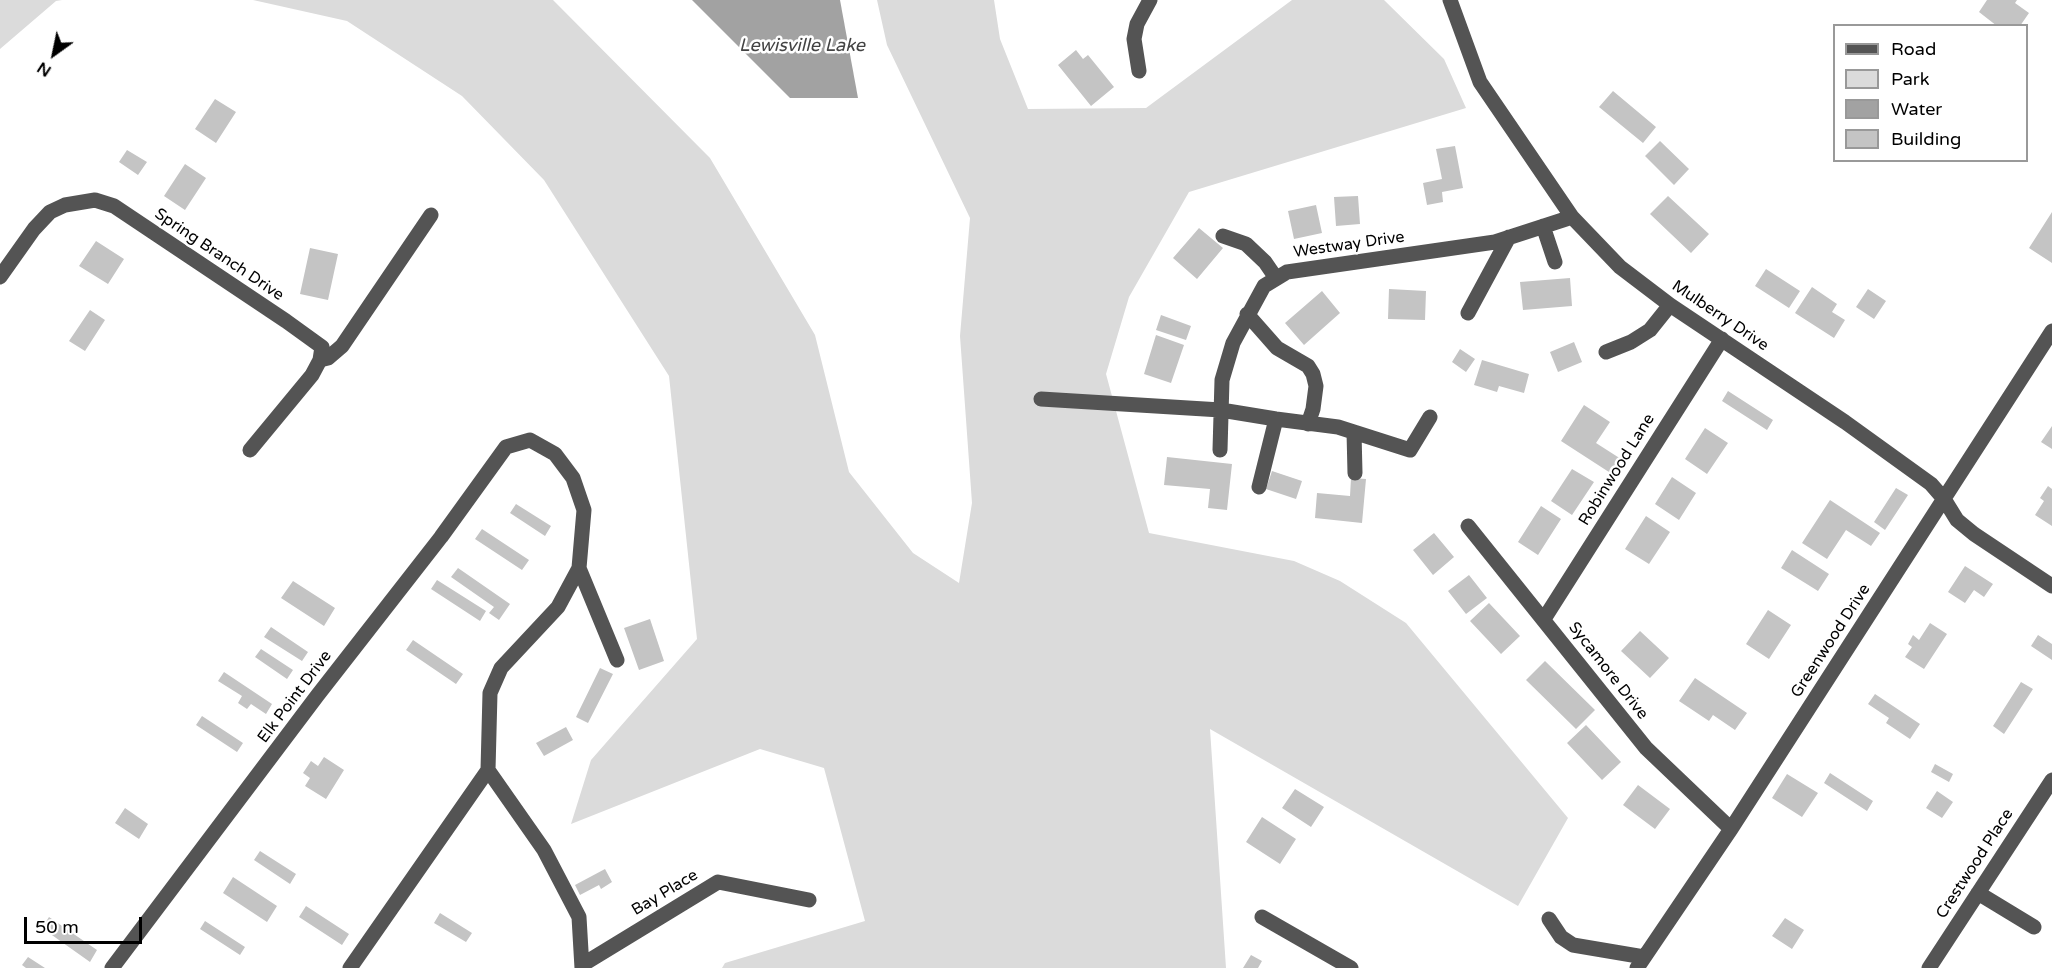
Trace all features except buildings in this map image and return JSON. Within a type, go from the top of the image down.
[{"type":"street","points":[[1139,71],[1134,39],[1137,24],[1150,0]]},
{"type":"street","name":"Mulberry Drive","points":[[1450,0],[1480,82],[1572,217],[1620,267],[1670,305],[1854,429],[1931,484],[1957,520],[2052,586]]},
{"type":"street","name":"Spring Branch Drive","points":[[0,277],[34,229],[50,212],[65,206],[95,200],[114,206],[286,321],[322,347],[320,360]]},
{"type":"street","points":[[250,450],[312,375],[320,360],[328,358],[342,346],[431,215]]},
{"type":"street","name":"Westway Drive","points":[[1220,450],[1224,370],[1233,343],[1247,314],[1264,286],[1276,278],[1287,272],[1495,242],[1572,217]]},
{"type":"street","points":[[1543,226],[1554,262]]},
{"type":"street","points":[[1223,236],[1246,244],[1265,262],[1276,278]]},
{"type":"street","points":[[1468,314],[1509,237]]},
{"type":"street","points":[[1606,352],[1631,342],[1650,330],[1670,305]]},
{"type":"street","points":[[1247,314],[1277,348],[1308,366],[1313,374],[1316,386],[1313,409],[1308,424]]},
{"type":"street","name":"Greenwood Drive","points":[[1641,963],[1731,829],[2052,332]]},
{"type":"street","name":"Robinwood Lane","points":[[1544,620],[1722,339]]},
{"type":"street","points":[[1041,399],[1221,410],[1338,427],[1410,450],[1431,417]]},
{"type":"street","points":[[1259,487],[1276,419]]},
{"type":"street","points":[[1354,432],[1354,473]]},
{"type":"street","name":"Elk Point Drive","points":[[112,968],[317,696],[441,537],[506,447],[530,440],[555,454],[573,478],[584,510],[579,568]]},
{"type":"street","name":"Sycamore Drive","points":[[1468,526],[1646,748],[1731,829]]},
{"type":"street","points":[[579,568],[617,660]]},
{"type":"street","points":[[350,968],[488,770],[490,693],[501,668],[558,607],[579,568]]},
{"type":"street","points":[[488,770],[544,850],[579,917],[582,967]]},
{"type":"street","name":"Crestwood Place","points":[[1929,968],[2052,780]]},
{"type":"street","name":"Bay Place","points":[[582,967],[718,882],[809,900]]},
{"type":"street","points":[[1978,893],[2034,927]]},
{"type":"street","points":[[1262,917],[1351,968]]},
{"type":"street","points":[[1549,919],[1561,937],[1573,945],[1641,963]]},
{"type":"green space","points":[[0,0],[62,0],[56,1],[0,49]]},
{"type":"green space","points":[[253,0],[553,0],[710,158],[815,335],[849,472],[913,553],[959,583],[972,503],[960,336],[970,218],[887,45],[877,0],[994,0],[1000,39],[1028,109],[1146,108],[1292,0],[1384,0],[1444,59],[1466,108],[1189,192],[1129,297],[1106,374],[1149,533],[1294,561],[1340,581],[1406,623],[1568,818],[1518,906],[1210,729],[1226,968],[722,968],[725,963],[865,921],[824,768],[760,749],[571,824],[591,760],[697,639],[669,376],[544,180],[462,96],[347,21]]},
{"type":"water","name":"Lewisville Lake","points":[[692,0],[840,0],[858,98],[790,98]]}]
